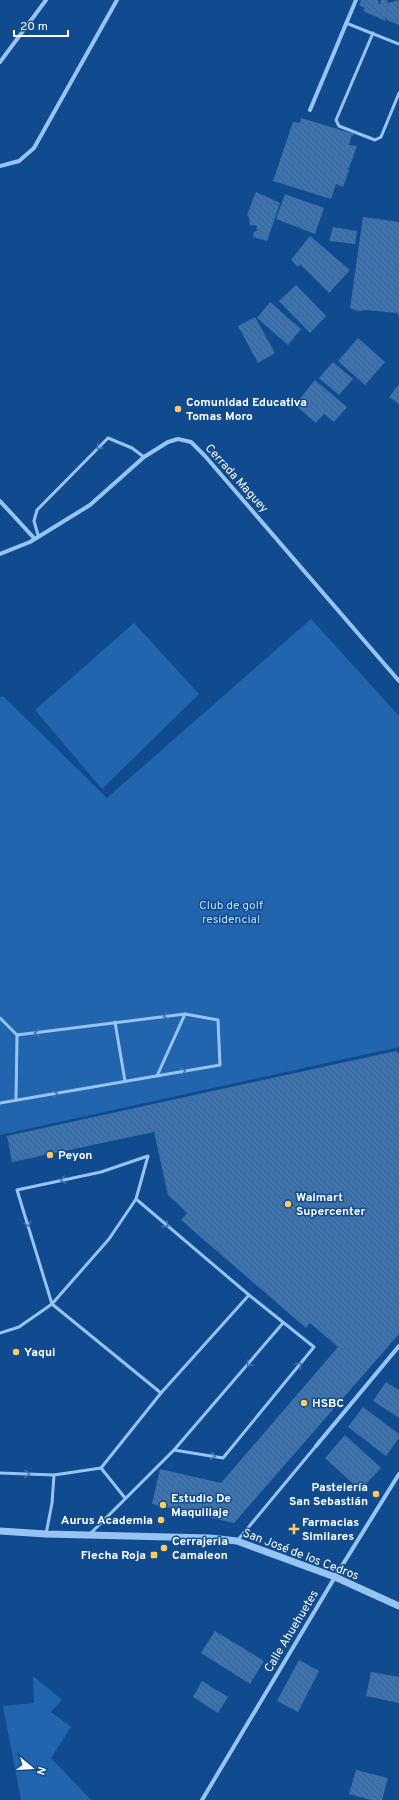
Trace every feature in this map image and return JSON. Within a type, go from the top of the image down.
[{"type":"street","points":[[0,62],[46,0]]},
{"type":"street","points":[[0,166],[19,161],[34,148],[117,0]]},
{"type":"street","points":[[310,110],[356,0]]},
{"type":"street","name":"Cerrada Maguey","points":[[0,554],[30,542],[38,535],[90,504],[144,457],[168,442],[178,439],[191,442],[206,456],[399,681]]},
{"type":"street","points":[[0,501],[34,538]]},
{"type":"street","points":[[316,1446],[399,1346]]},
{"type":"street","name":"Calle Ahuehuetes","points":[[202,1800],[335,1577],[399,1474]]},
{"type":"street","name":"San José de los Cedros","points":[[0,1531],[46,1534],[210,1538],[236,1541],[335,1577],[398,1603]]},
{"type":"lane","points":[[346,23],[399,44]]},
{"type":"lane","points":[[373,34],[336,120],[339,126],[375,140],[380,137],[399,93]]},
{"type":"lane","points":[[38,535],[34,521],[37,510],[108,438],[132,448],[144,457]]},
{"type":"lane","points":[[157,1076],[185,1014]]},
{"type":"lane","points":[[0,1103],[220,1065],[218,1020],[185,1014],[17,1035]]},
{"type":"lane","points":[[0,1018],[17,1035],[16,1100]]},
{"type":"lane","points":[[115,1022],[125,1082]]},
{"type":"lane","points":[[0,1333],[18,1327],[52,1304],[109,1239],[136,1199],[148,1156],[101,1172],[17,1190],[52,1304],[161,1393]]},
{"type":"lane","points":[[136,1199],[249,1295],[314,1347],[223,1458],[174,1450]]},
{"type":"lane","points":[[0,1474],[54,1475],[101,1468],[161,1393],[249,1295]]},
{"type":"lane","points":[[89,1535],[124,1498],[174,1450],[283,1323]]},
{"type":"lane","points":[[236,1541],[316,1446]]},
{"type":"lane","points":[[101,1468],[124,1498]]},
{"type":"lane","points":[[46,1534],[52,1503],[54,1475]]},
{"type":"green space","name":"Club de golf residencial","points":[[311,619],[399,716],[399,1047],[0,1135],[0,697],[3,696],[107,798]]},
{"type":"green space","points":[[134,623],[199,694],[102,789],[35,710]]},
{"type":"green space","points":[[33,1676],[62,1700],[51,1712],[71,1727],[51,1758],[91,1800],[21,1800],[3,1706],[34,1703]]},
{"type":"building","points":[[361,0],[378,0],[379,4],[381,3],[380,1],[383,0],[387,0],[388,3],[399,0],[399,25],[389,21],[385,17],[386,21],[363,11],[365,8],[359,5]]},
{"type":"building","points":[[301,118],[354,134],[351,137],[349,145],[357,146],[349,168],[346,168],[349,170],[343,187],[336,184],[331,199],[273,181],[293,122],[300,123]]},
{"type":"building","points":[[256,192],[280,203],[267,241],[253,237],[254,232],[258,230],[256,229],[257,226],[250,225],[249,217],[247,215]]},
{"type":"building","points":[[285,194],[324,208],[315,234],[276,219]]},
{"type":"building","points":[[363,217],[399,222],[399,317],[397,313],[367,310],[358,311],[350,308]]},
{"type":"building","points":[[333,227],[357,231],[355,244],[329,241]]},
{"type":"building","points":[[310,236],[350,270],[329,293],[300,264],[298,267],[291,260]]},
{"type":"building","points":[[296,285],[326,316],[310,333],[279,301]]},
{"type":"building","points":[[270,302],[301,329],[288,345],[257,318]]},
{"type":"building","points":[[255,317],[275,353],[258,363],[238,326]]},
{"type":"building","points":[[358,338],[385,362],[365,385],[338,361]]},
{"type":"building","points":[[333,362],[353,379],[339,395],[319,378]]},
{"type":"building","points":[[315,380],[347,407],[334,422],[324,414],[316,423],[295,405]]},
{"type":"building","points":[[399,384],[399,404],[389,397]]},
{"type":"building","name":"Walmart Supercenter","points":[[396,1051],[399,1054],[399,1334],[234,1523],[152,1504],[160,1469],[221,1483],[338,1347],[310,1323],[306,1328],[181,1220],[187,1213],[168,1195],[154,1132],[12,1162],[7,1136]]},
{"type":"building","points":[[386,1382],[399,1390],[399,1418],[373,1401]]},
{"type":"building","points":[[363,1407],[399,1434],[399,1438],[386,1456],[348,1427]]},
{"type":"building","points":[[345,1435],[381,1468],[360,1490],[325,1458]]},
{"type":"building","points":[[215,1631],[264,1661],[250,1684],[201,1653]]},
{"type":"building","points":[[299,1660],[319,1671],[298,1712],[277,1701]]},
{"type":"building","points":[[371,1672],[399,1677],[399,1703],[366,1696]]},
{"type":"building","points":[[202,1681],[228,1697],[218,1713],[193,1697]]},
{"type":"building","points":[[356,1770],[388,1778],[382,1800],[371,1800],[349,1794]]},
{"type":"place","name":"Comunidad Educativa Tomas Moro","points":[[178,409]]},
{"type":"place","name":"Peyon","points":[[50,1155]]},
{"type":"place","name":"Walmart Supercenter","points":[[288,1204]]},
{"type":"place","name":"Yaqui","points":[[16,1352]]},
{"type":"place","name":"HSBC","points":[[304,1403]]},
{"type":"place","name":"Pastelería San Sebastián","points":[[376,1494]]},
{"type":"place","name":"Estudio De Maquillaje","points":[[163,1505]]},
{"type":"place","name":"Aurus Academia","points":[[161,1520]]},
{"type":"place","name":"Farmacias Similares","points":[[294,1529]]},
{"type":"place","name":"Cerrajeria Camaleon","points":[[164,1548]]},
{"type":"place","name":"Flecha Roja","points":[[154,1555]]}]
